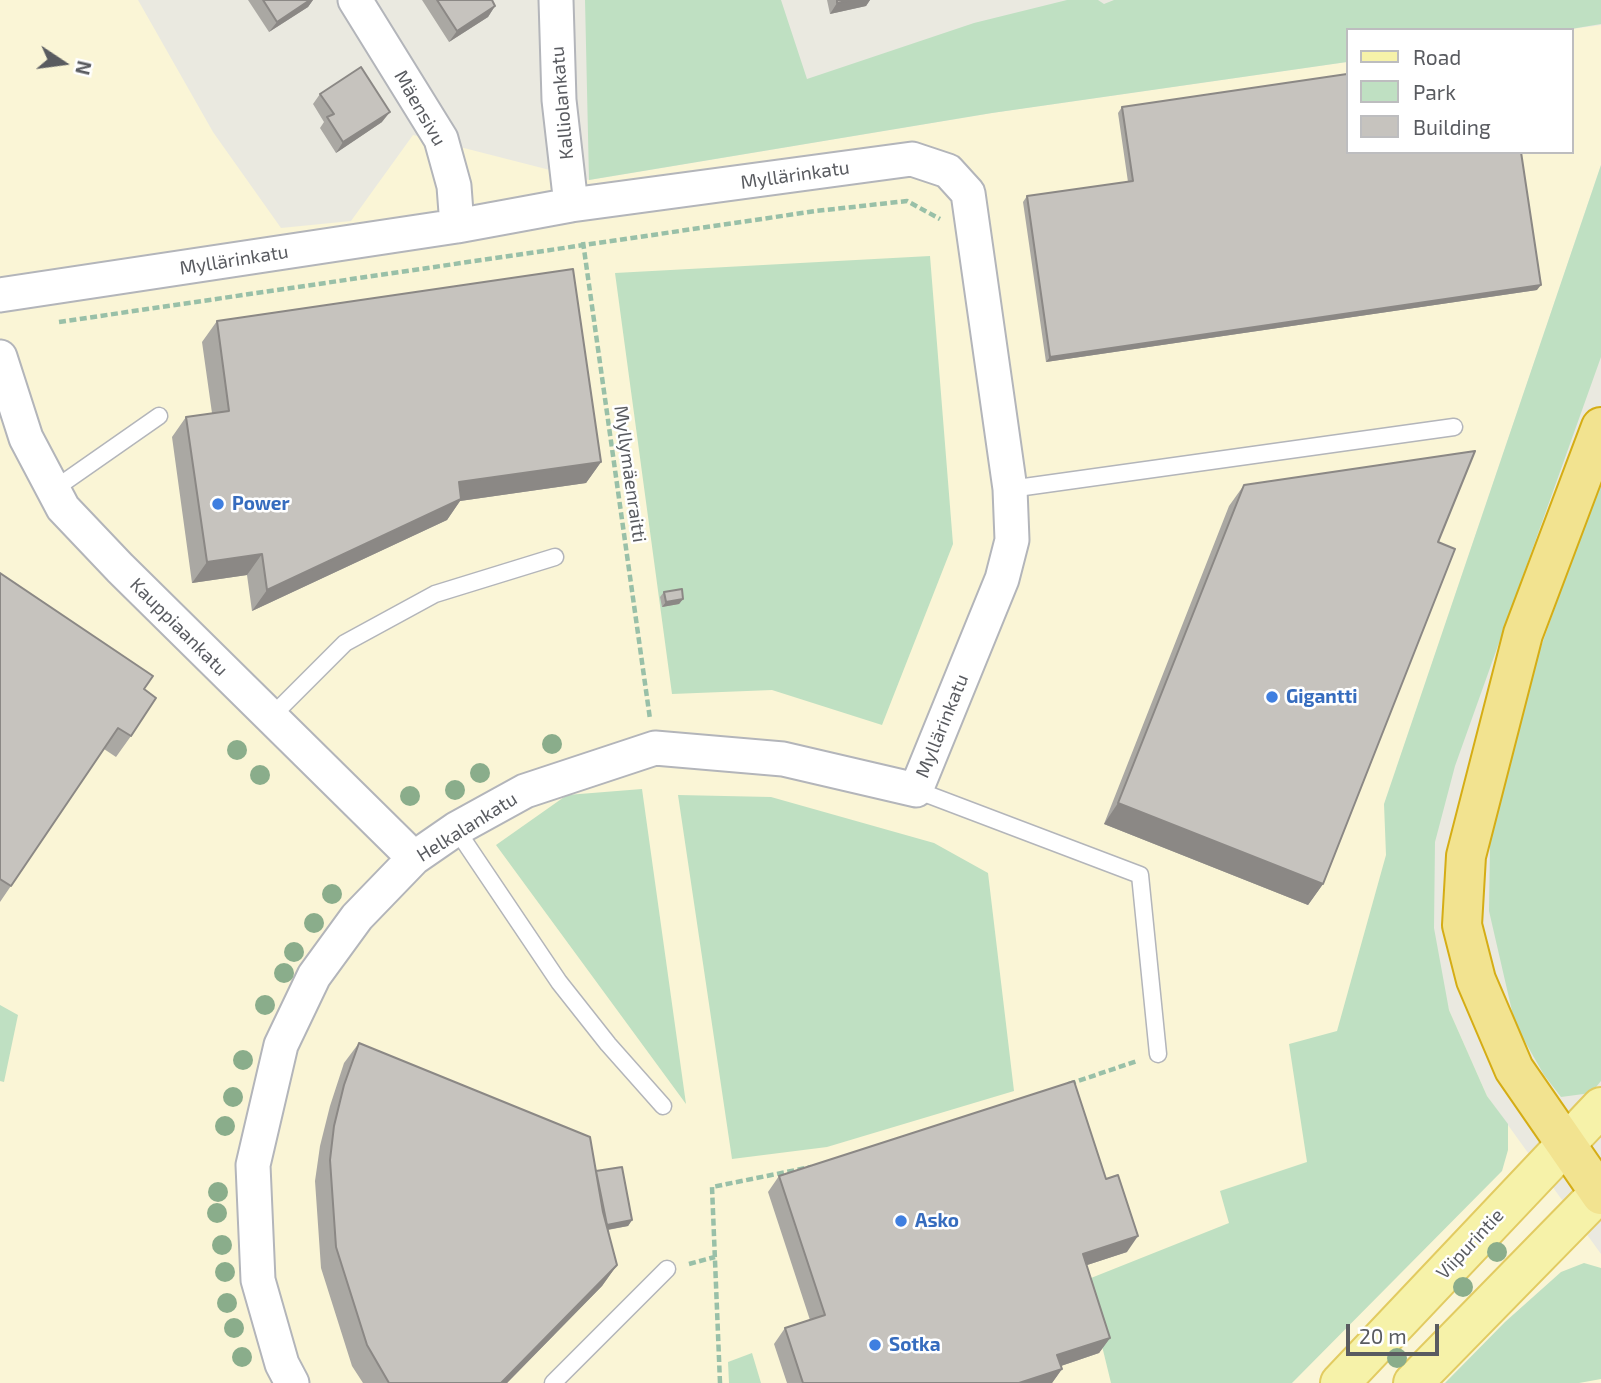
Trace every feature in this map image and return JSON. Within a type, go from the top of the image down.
[{"type":"highway","points":[[1600,1193],[1514,1069],[1476,981],[1462,925],[1466,856],[1522,634],[1601,427]]},
{"type":"main road","name":"Viipurintie","points":[[1340,1383],[1601,1107]]},
{"type":"main road","points":[[1413,1383],[1600,1193]]},
{"type":"street","name":"Mäensivu","points":[[355,0],[441,139],[454,186],[457,226]]},
{"type":"street","name":"Kalliolankatu","points":[[556,0],[559,100],[572,205]]},
{"type":"street","name":"Myllärinkatu","points":[[0,295],[457,226],[572,205],[912,159],[948,171],[968,193],[1010,489],[1012,540],[1002,579],[916,790]]},
{"type":"street","name":"Kauppiaankatu","points":[[0,357],[26,438],[63,508],[270,718],[414,858]]},
{"type":"street","name":"Helkalankatu","points":[[292,1383],[282,1364],[258,1280],[253,1166],[281,1045],[314,976],[357,917],[414,858],[457,829],[525,791],[654,748],[783,759],[916,790]]},
{"type":"lane","points":[[53,490],[159,416]]},
{"type":"lane","points":[[1010,489],[1454,427]]},
{"type":"lane","points":[[270,718],[345,643],[435,594],[555,557]]},
{"type":"lane","points":[[916,790],[1140,875],[1158,1054]]},
{"type":"lane","points":[[457,829],[559,982],[608,1044],[663,1106]]},
{"type":"lane","points":[[553,1383],[667,1269]]},
{"type":"path","points":[[54,322],[816,211],[907,201],[945,222]]},
{"type":"path","name":"Myllymäenraitti","points":[[572,205],[581,224],[654,748]]},
{"type":"path","points":[[1066,1085],[1158,1054]]},
{"type":"path","points":[[720,1383],[712,1187],[816,1166]]},
{"type":"shaded area","points":[[0,0],[138,0],[213,132],[281,228],[351,221],[413,135],[589,180],[992,113],[1346,62],[1346,154],[1573,154],[1573,29],[1601,25],[1601,165],[1384,805],[1449,1010],[1487,1096],[1601,1254],[1601,1383],[0,1383]]},
{"type":"green space","points":[[585,0],[781,0],[807,79],[974,23],[1067,0],[1098,0],[1104,4],[1114,0],[1601,0],[1601,24],[1573,29],[1346,28],[1346,62],[992,113],[589,180]]},
{"type":"green space","points":[[1601,165],[1601,357],[1455,766],[1435,842],[1434,928],[1449,1010],[1487,1096],[1508,1124],[1508,1150],[1502,1171],[1292,1383],[1111,1383],[1086,1280],[1229,1223],[1220,1191],[1307,1162],[1289,1044],[1337,1031],[1386,855],[1384,804]]},
{"type":"green space","points":[[930,256],[953,544],[882,725],[772,690],[672,694],[615,273]]},
{"type":"green space","points":[[1601,478],[1601,1081],[1591,1093],[1561,1097],[1544,1075],[1515,1024],[1489,911],[1490,844],[1536,661]]},
{"type":"green space","points":[[642,789],[686,1104],[496,845],[567,795]]},
{"type":"green space","points":[[678,795],[771,797],[934,843],[988,873],[1014,1091],[827,1147],[732,1159]]},
{"type":"green space","points":[[0,1005],[18,1015],[4,1082],[0,1081]]},
{"type":"green space","points":[[1584,1263],[1601,1268],[1601,1379],[1579,1383],[1445,1383],[1505,1322],[1561,1272]]},
{"type":"green space","points":[[752,1353],[761,1383],[729,1383],[728,1362]]},
{"type":"building","points":[[263,0],[310,0],[277,22]]},
{"type":"building","points":[[437,0],[492,0],[495,6],[457,31]]},
{"type":"building","points":[[361,67],[390,112],[343,142],[327,117],[334,114],[320,94]]},
{"type":"building","points":[[1346,74],[1346,154],[1521,154],[1541,285],[1050,357],[1027,196],[1133,181],[1122,107]]},
{"type":"building","points":[[573,269],[601,462],[459,482],[461,499],[267,590],[262,554],[207,562],[186,417],[229,411],[217,321]]},
{"type":"building","name":"Gigantti","points":[[1475,451],[1438,542],[1455,549],[1323,884],[1118,803],[1244,485]]},
{"type":"building","points":[[0,573],[153,676],[144,689],[156,698],[131,736],[118,728],[11,886],[0,879]]},
{"type":"building","points":[[682,589],[683,599],[666,602],[664,592]]},
{"type":"building","points":[[359,1043],[590,1137],[603,1212],[617,1265],[501,1383],[389,1383],[367,1345],[336,1247],[330,1160],[334,1126],[344,1085]]},
{"type":"building","points":[[1074,1081],[1106,1179],[1118,1175],[1138,1236],[1083,1254],[1110,1338],[1057,1355],[1062,1369],[1019,1383],[803,1383],[785,1328],[825,1315],[779,1176]]},
{"type":"building","points":[[622,1167],[632,1220],[607,1225],[596,1171]]},
{"type":"place","name":"Power","points":[[218,504]]},
{"type":"place","name":"Gigantti","points":[[1272,697]]},
{"type":"place","name":"Asko","points":[[901,1221]]},
{"type":"place","name":"Sotka","points":[[875,1345]]}]
